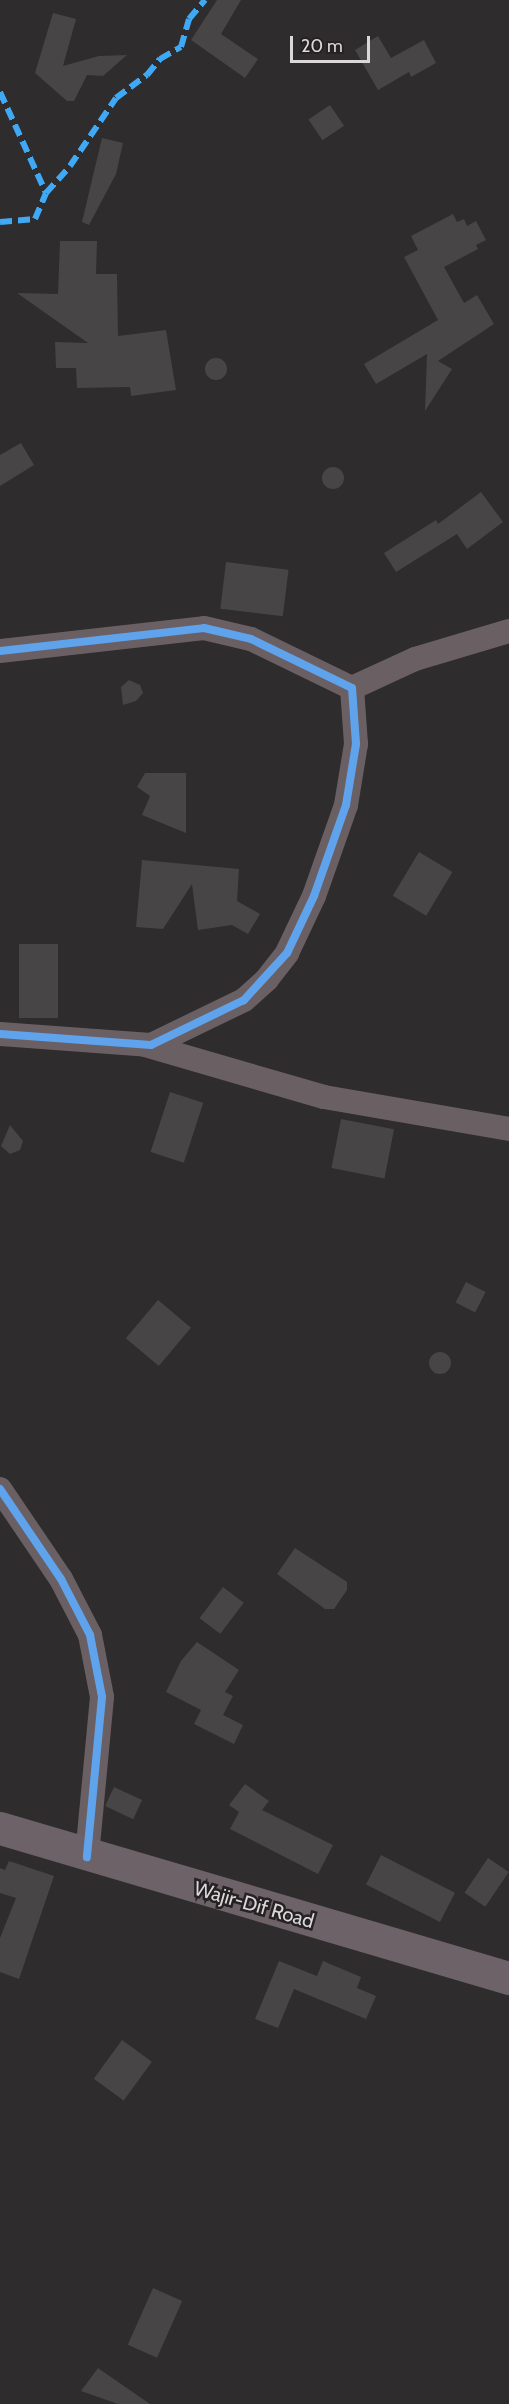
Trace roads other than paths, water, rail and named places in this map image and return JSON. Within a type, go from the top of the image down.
[{"type":"main road","name":"Wajir-Dif Road","points":[[0,1828],[87,1857],[509,1977]]},
{"type":"street","points":[[0,651],[204,628],[251,639],[352,688]]},
{"type":"street","points":[[352,688],[415,659],[509,631]]},
{"type":"street","points":[[145,1045],[201,1023],[244,1000],[287,953],[314,896],[346,805],[356,744],[352,688]]},
{"type":"street","points":[[0,1034],[145,1045],[324,1097],[509,1129]]},
{"type":"street","points":[[0,1489],[61,1579],[90,1635],[102,1697],[87,1857]]}]
